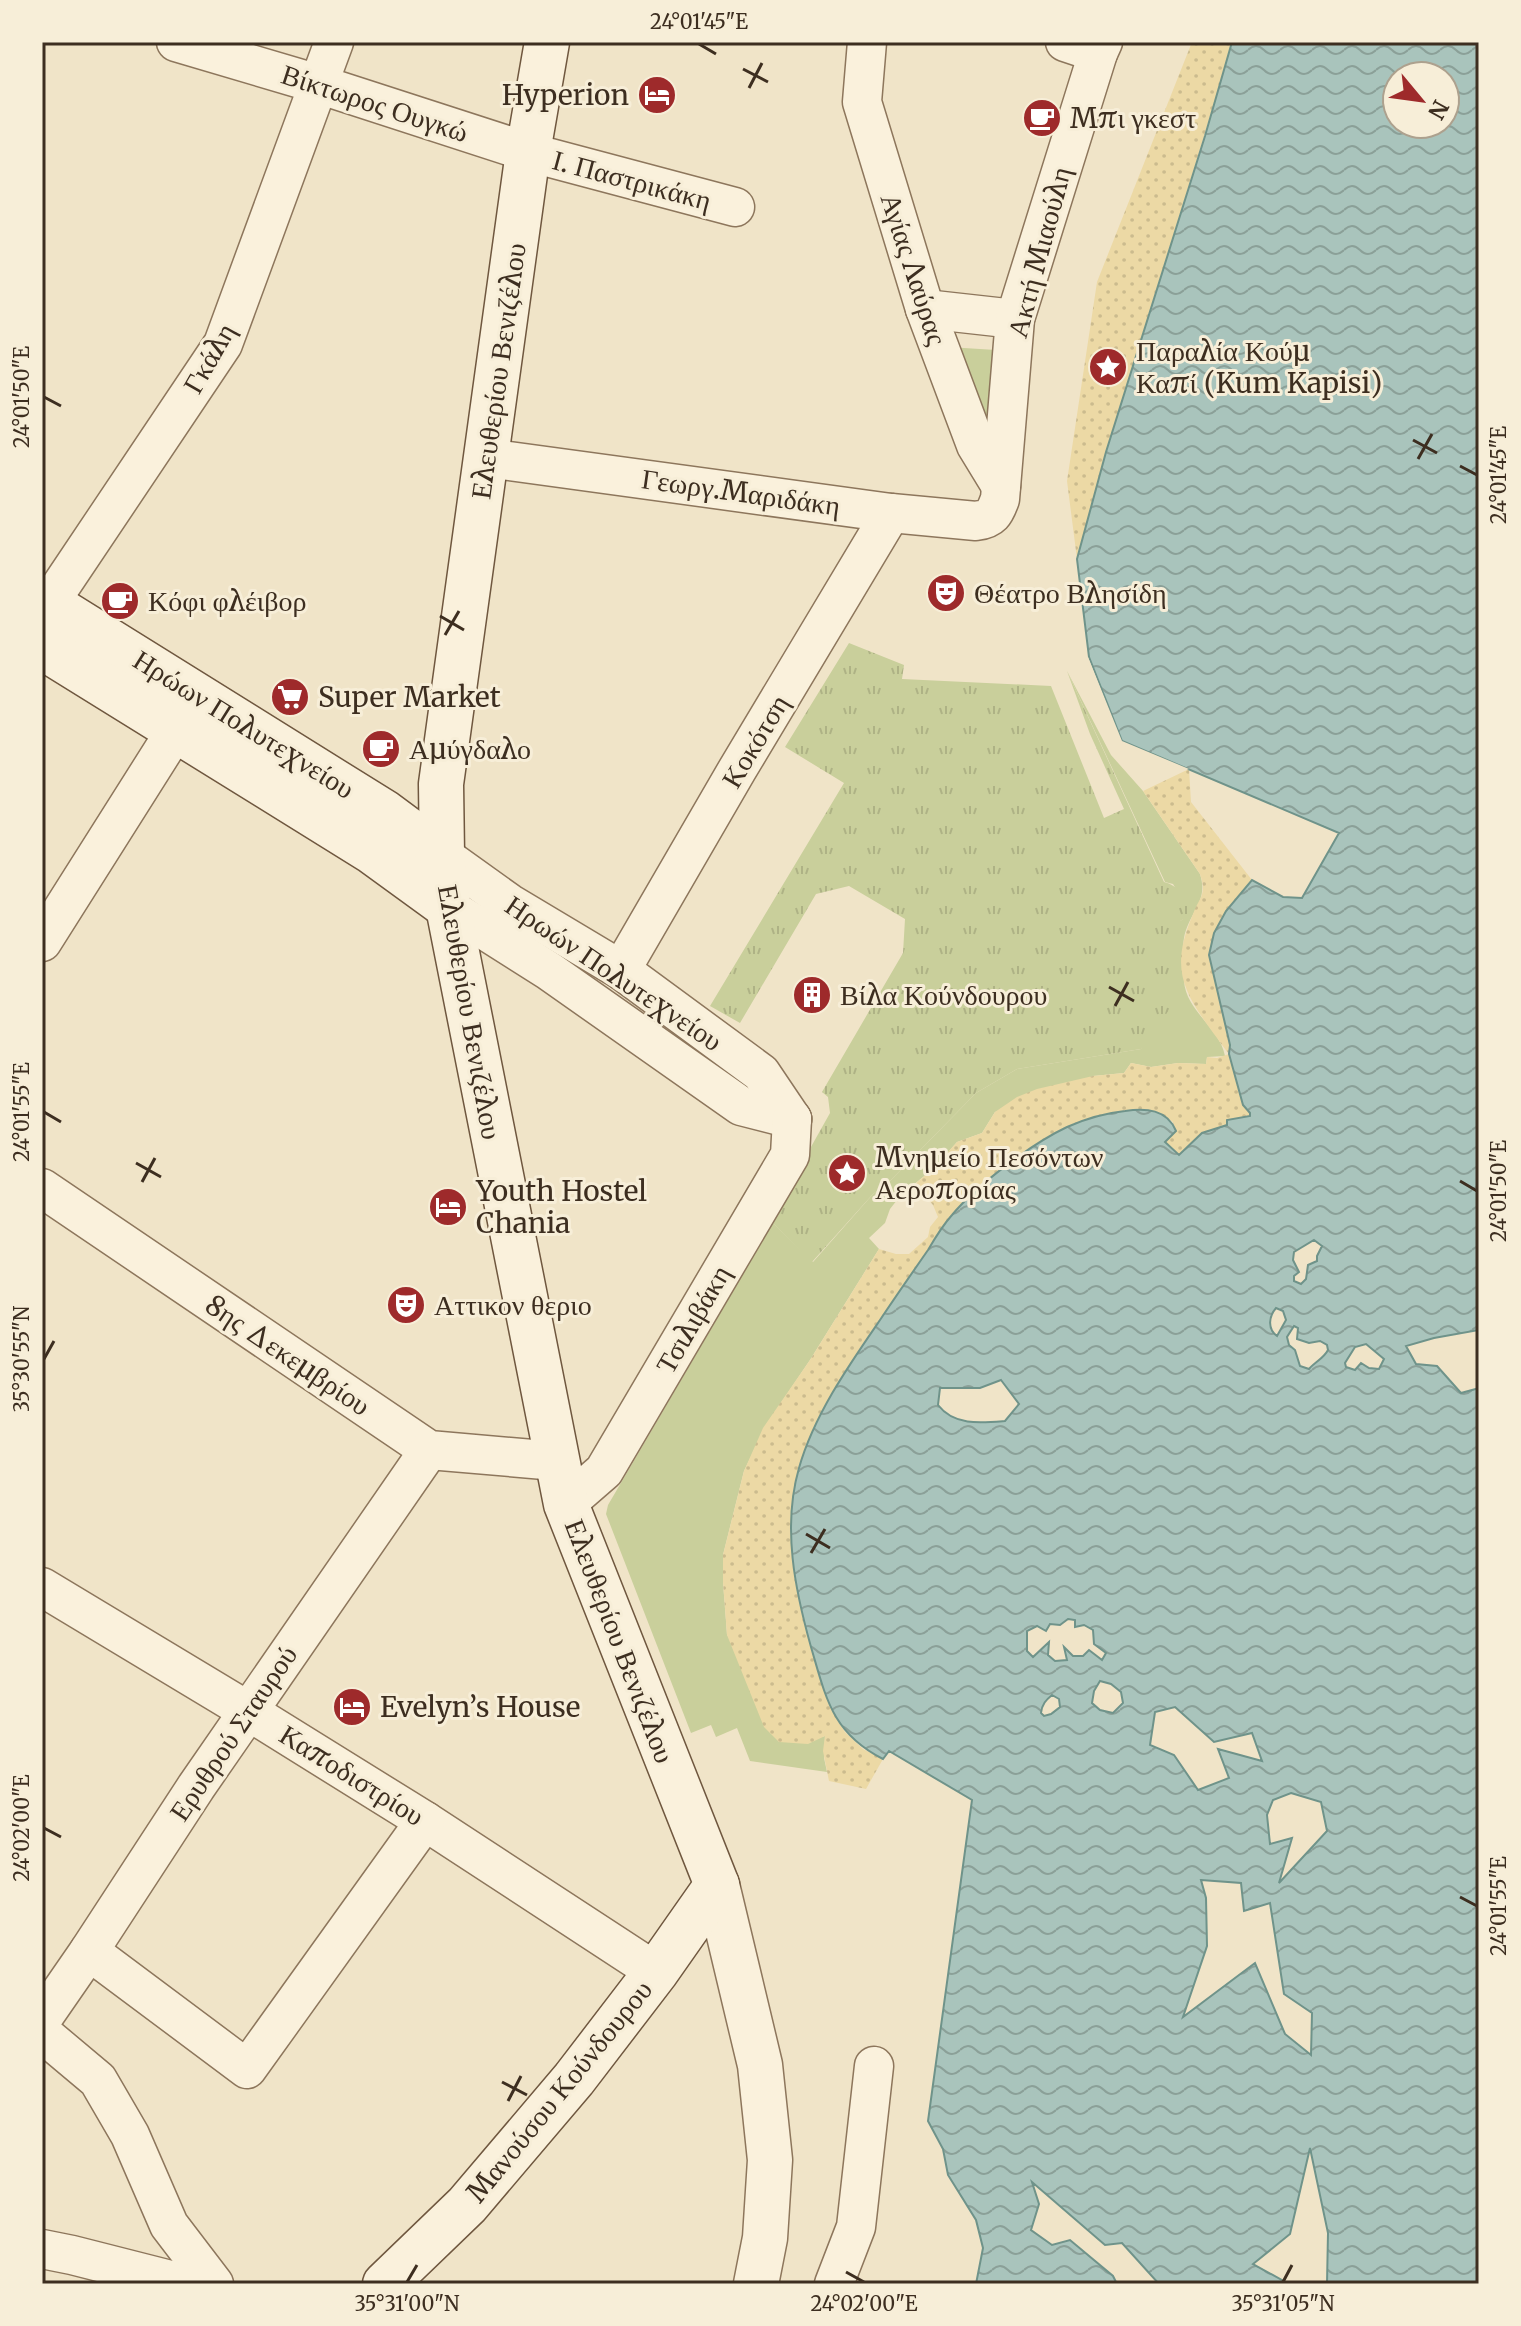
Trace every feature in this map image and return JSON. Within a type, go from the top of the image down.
[{"type":"main road","name":"Ελευθερίου Βενιζέλου","points":[[547,42],[528,152],[441,784],[442,855],[448,907],[566,1504],[717,1885],[760,2065],[770,2160],[765,2238],[756,2284]]},
{"type":"main road","name":"Ηρώων Πολυτεχνείου","points":[[45,605],[384,812],[442,855]]},
{"type":"main road","points":[[42,647],[371,851],[448,907]]},
{"type":"main road","name":"Μανούσου Κούνδουρου","points":[[385,2284],[477,2194],[574,2079],[656,1972],[717,1885]]},
{"type":"street","name":"Βίκτωρος Ουγκώ","points":[[176,42],[528,152]]},
{"type":"street","name":"Γκάλη","points":[[45,605],[223,344],[334,42]]},
{"type":"street","name":"Αγίας Λαύρας","points":[[867,42],[862,102],[925,309],[998,500]]},
{"type":"street","name":"Ακτή Μιαούλη","points":[[998,500],[1015,319],[1088,46]]},
{"type":"street","name":"Ι. Παστρικάκη","points":[[528,152],[735,207]]},
{"type":"street","points":[[925,309],[1015,319]]},
{"type":"street","name":"Γεωργ.Μαριδάκη","points":[[487,458],[891,513],[976,521],[986,519],[998,500]]},
{"type":"street","name":"Κοκότση","points":[[621,970],[891,513]]},
{"type":"street","points":[[42,942],[176,730]]},
{"type":"street","name":"Ηρωών Πολυτεχνείου","points":[[442,855],[509,903],[621,970],[761,1073],[792,1119]]},
{"type":"street","name":"Ηρωών Πολυτεχνείου","points":[[448,907],[549,971],[741,1106],[792,1119]]},
{"type":"street","name":"Τσιλιβάκη","points":[[566,1504],[604,1471],[790,1155],[792,1119]]},
{"type":"street","name":"8ης Δεκεμβρίου","points":[[42,1188],[429,1450],[556,1461]]},
{"type":"street","name":"Ερυθρού Σταυρού","points":[[42,2019],[196,1787],[429,1450]]},
{"type":"street","name":"Καποδιστρίου","points":[[42,1587],[425,1821],[656,1972]]},
{"type":"street","points":[[89,1951],[247,2069],[425,1821]]},
{"type":"street","points":[[42,2033],[98,2080],[130,2135],[169,2225],[214,2284]]},
{"type":"street","points":[[834,2284],[856,2227],[874,2066]]},
{"type":"street","points":[[42,2249],[186,2284]]},
{"type":"green space","points":[[948,347],[996,350],[991,442]]},
{"type":"green space","points":[[849,643],[904,665],[902,679],[1051,686],[1104,818],[1124,809],[1090,734],[1067,671],[1164,882],[1184,895],[1188,908],[1183,919],[1175,923],[1177,999],[1141,1049],[1017,1069],[976,1093],[887,1184],[873,1194],[812,1262],[773,1223],[782,1208],[779,1204],[830,1113],[828,1097],[822,1092],[903,953],[905,919],[849,886],[816,894],[740,1023],[710,1006],[844,783],[785,747]]},
{"type":"green space","points":[[1067,671],[1111,755],[1143,791],[1200,874],[1200,900],[1184,938],[1184,981],[1186,992],[1217,1037],[1225,1056],[1207,1057],[1206,1064],[1178,1063],[1151,1067],[1131,1063],[1124,1073],[1093,1076],[995,1112],[982,1133],[957,1142],[934,1168],[901,1195],[890,1209],[885,1223],[869,1238],[879,1249],[766,1425],[744,1471],[723,1555],[727,1635],[822,1737],[825,1736],[827,1772],[750,1761],[737,1728],[716,1737],[711,1725],[691,1733],[606,1514],[608,1505],[773,1223],[813,1262],[873,1194],[887,1184],[976,1093],[1017,1069],[1141,1049],[1175,922],[1182,920],[1188,910],[1173,884],[1165,882]]},
{"type":"sand","name":"Παραλία Κούμ Καπί (Kum Kapisi)","points":[[1192,42],[1232,42],[1077,559],[1067,481],[1097,282]]},
{"type":"sand","points":[[1189,769],[1191,802],[1252,880],[1226,911],[1209,955],[1236,1081],[1250,1117],[1228,1120],[1228,1125],[1202,1133],[1179,1155],[1165,1142],[1176,1131],[1173,1122],[1162,1114],[1133,1110],[1067,1127],[951,1216],[862,1345],[812,1432],[799,1468],[794,1575],[820,1678],[845,1732],[863,1749],[883,1759],[866,1789],[829,1781],[823,1751],[825,1736],[808,1744],[779,1742],[764,1727],[727,1635],[723,1555],[744,1471],[763,1428],[810,1360],[879,1249],[909,1254],[928,1237],[930,1227],[938,1217],[933,1205],[915,1184],[957,1142],[982,1133],[995,1112],[1017,1097],[1037,1089],[1093,1076],[1124,1073],[1131,1063],[1151,1067],[1178,1063],[1206,1064],[1207,1057],[1229,1054],[1194,1004],[1183,978],[1182,949],[1203,891],[1200,874],[1143,791]]},
{"type":"water","points":[[1232,42],[1479,42],[1479,1330],[1406,1346],[1416,1364],[1437,1366],[1461,1393],[1479,1388],[1479,2284],[1327,2284],[1328,2233],[1310,2148],[1290,2234],[1253,2264],[1289,2284],[1159,2284],[1122,2243],[1105,2245],[1032,2182],[1039,2204],[1031,2230],[1052,2245],[1070,2240],[1113,2276],[1117,2284],[976,2284],[983,2248],[976,2220],[948,2175],[943,2149],[928,2121],[972,1800],[889,1751],[883,1759],[852,1738],[827,1698],[800,1603],[793,1558],[791,1513],[806,1448],[856,1355],[942,1227],[990,1178],[1021,1154],[1053,1134],[1088,1119],[1133,1110],[1161,1114],[1176,1131],[1165,1142],[1179,1155],[1202,1133],[1227,1125],[1227,1120],[1250,1116],[1243,1105],[1229,1054],[1230,1045],[1209,955],[1214,933],[1226,911],[1252,880],[1283,897],[1302,898],[1339,833],[1122,741],[1089,657],[1077,559],[1106,452]],"holes":[[[1314,1240],[1322,1246],[1317,1261],[1308,1265],[1306,1279],[1301,1284],[1294,1281],[1294,1276],[1299,1272],[1293,1260],[1294,1252]],[[1276,1308],[1283,1311],[1286,1320],[1277,1336],[1270,1326]],[[1294,1326],[1298,1328],[1297,1339],[1309,1343],[1320,1341],[1327,1345],[1328,1350],[1309,1369],[1300,1366],[1287,1337]],[[1366,1344],[1384,1359],[1379,1369],[1361,1363],[1355,1370],[1346,1367],[1345,1363],[1355,1347]],[[1001,1380],[1019,1404],[1005,1421],[987,1422],[960,1420],[944,1412],[938,1405],[940,1388],[980,1388]],[[1068,1619],[1075,1620],[1075,1627],[1084,1625],[1093,1630],[1094,1644],[1106,1653],[1102,1660],[1089,1650],[1083,1656],[1073,1656],[1064,1647],[1067,1660],[1055,1661],[1048,1655],[1049,1642],[1033,1657],[1027,1651],[1027,1631],[1037,1626],[1046,1631],[1050,1624],[1060,1625]],[[1100,1681],[1111,1684],[1121,1692],[1123,1703],[1113,1713],[1100,1710],[1092,1703]],[[1052,1695],[1059,1699],[1060,1707],[1044,1716],[1041,1713],[1043,1705]],[[1175,1707],[1214,1742],[1252,1733],[1262,1761],[1218,1749],[1229,1778],[1198,1790],[1174,1755],[1150,1745],[1155,1712]],[[1291,1793],[1321,1802],[1327,1831],[1279,1883],[1292,1838],[1270,1844],[1267,1815],[1273,1800]],[[1201,1880],[1241,1883],[1244,1911],[1270,1903],[1284,1994],[1312,2013],[1311,2055],[1285,2034],[1255,1963],[1183,2017],[1207,1946],[1206,1898]]]},
{"type":"pier","points":[[1088,657],[1122,741],[1189,769],[1184,771],[1120,744],[1085,659]]},
{"type":"place","name":"Hyperion","points":[[657,95]]},
{"type":"place","name":"Μπι γκεστ","points":[[1042,118]]},
{"type":"place","name":"Παραλία Κούμ Καπί (Kum Kapisi)","points":[[1108,367]]},
{"type":"place","name":"Θέατρο Βλησίδη","points":[[946,593]]},
{"type":"place","name":"Κόφι φλέιβορ","points":[[120,601]]},
{"type":"place","name":"Super Market","points":[[290,697]]},
{"type":"place","name":"Αμύγδαλο","points":[[381,749]]},
{"type":"place","name":"Βίλα Κούνδουρου","points":[[812,995]]},
{"type":"place","name":"Μνημείο Πεσόντων Αεροπορίας","points":[[847,1173]]},
{"type":"place","name":"Youth Hostel Chania","points":[[448,1207]]},
{"type":"place","name":"Αττικον θεριο","points":[[406,1305]]},
{"type":"place","name":"Evelyn’s House","points":[[352,1707]]}]
